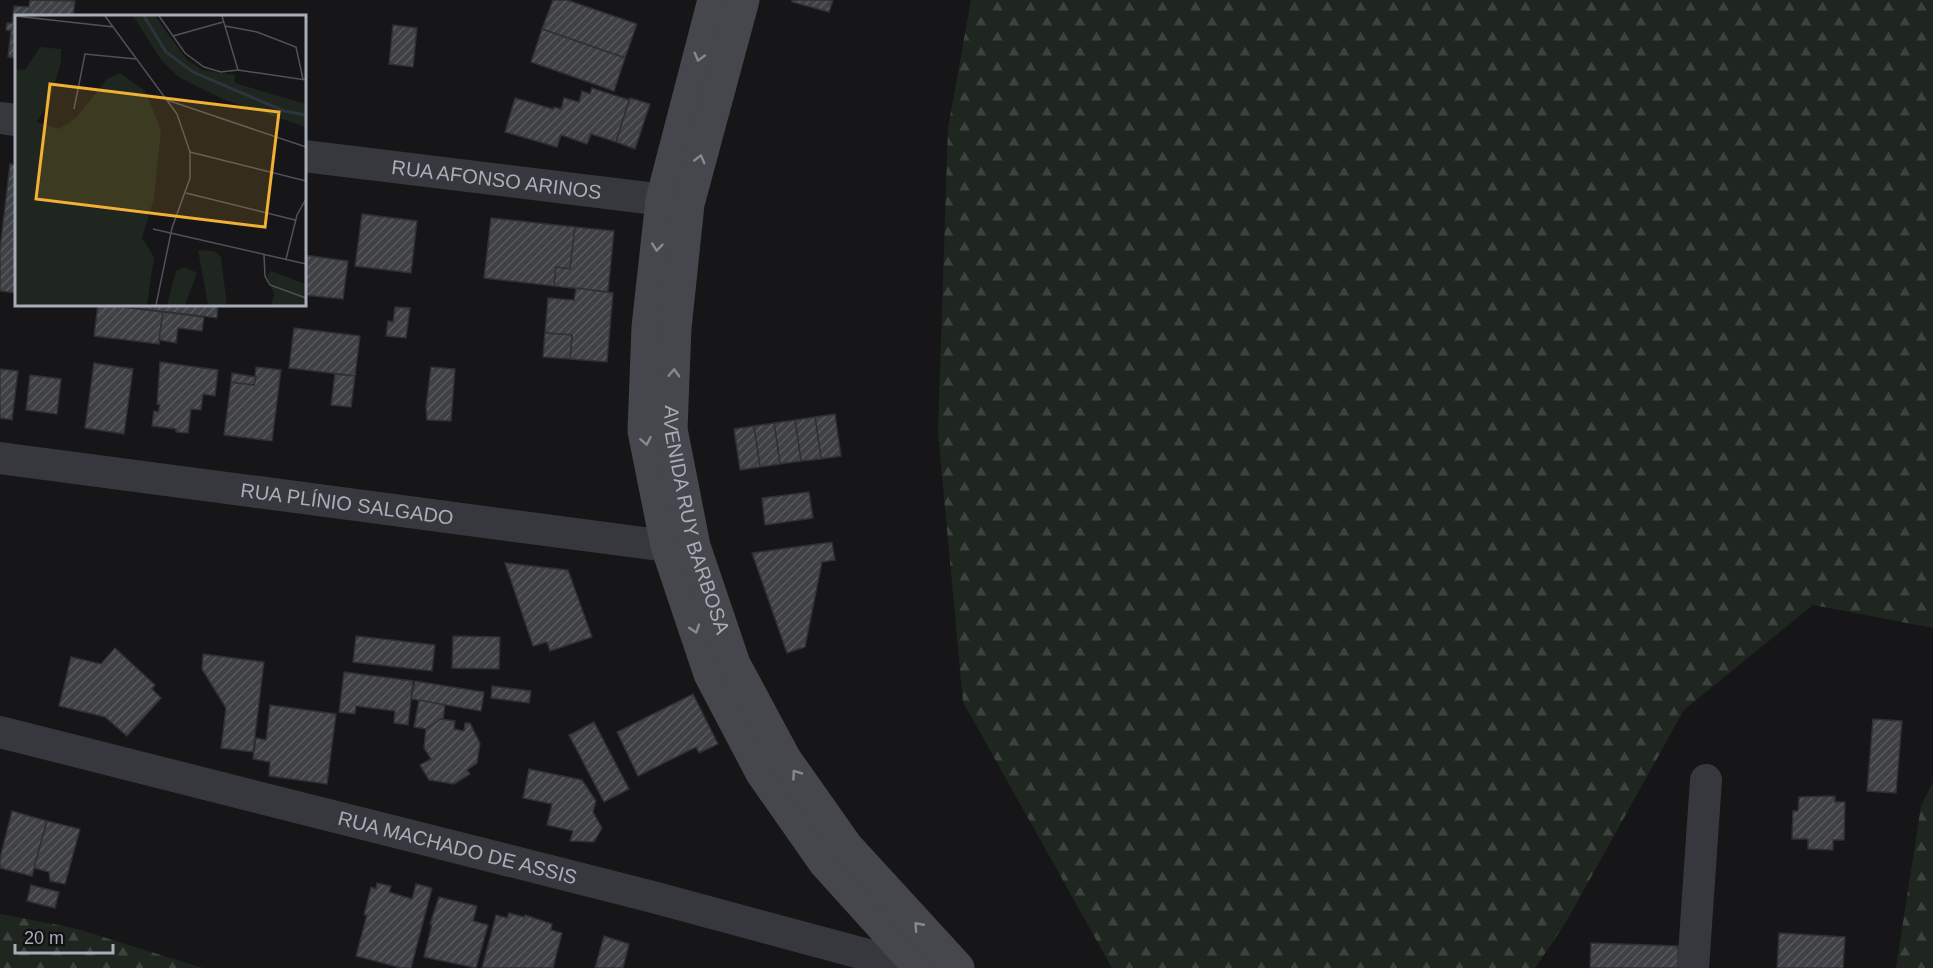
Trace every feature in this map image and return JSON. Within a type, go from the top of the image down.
[{"type":"main road","name":"AVENIDA RUY BARBOSA","points":[[714,0],[648,327],[644,431],[681,546],[710,674],[762,772],[825,863],[931,965]]},
{"type":"main road","name":"AVENIDA RUY BARBOSA","points":[[675,202],[743,0]]},
{"type":"street","points":[[0,118],[15,120]]},
{"type":"street","name":"RUA AFONSO ARINOS","points":[[306,156],[675,202]]},
{"type":"street","name":"RUA PLÍNIO SALGADO","points":[[0,458],[681,546]]},
{"type":"street","name":"RUA MACHADO DE ASSIS","points":[[0,732],[931,965]]},
{"type":"street","points":[[1693,968],[1706,780]]},
{"type":"green space","points":[[971,0],[1933,0],[1933,628],[1813,605],[1684,710],[1566,922],[1535,968],[1112,968],[963,702],[938,432],[948,128]]},
{"type":"green space","points":[[1933,782],[1933,968],[1896,968],[1921,806]]},
{"type":"green space","points":[[0,914],[74,928],[203,968],[0,968]]},
{"type":"building","points":[[30,0],[75,1],[73,15],[15,15],[15,58],[8,57],[11,31],[6,30],[7,23],[12,23],[14,6],[29,7]]},
{"type":"building","points":[[553,0],[567,0],[637,24],[625,58],[542,29]]},
{"type":"building","points":[[792,0],[833,0],[829,12],[792,2]]},
{"type":"building","points":[[393,25],[417,28],[413,67],[389,64]]},
{"type":"building","points":[[542,29],[625,58],[614,91],[531,62]]},
{"type":"building","points":[[592,88],[629,100],[616,142],[591,134],[587,144],[561,135],[557,147],[505,132],[515,98],[553,109],[554,107],[561,109],[564,98],[579,102],[582,91],[590,94]]},
{"type":"building","points":[[630,98],[650,104],[635,149],[616,142]]},
{"type":"building","points":[[10,164],[15,165],[15,293],[0,291],[0,249]]},
{"type":"building","points":[[362,214],[417,221],[411,273],[355,266]]},
{"type":"building","points":[[491,218],[575,227],[570,269],[556,267],[554,286],[484,278]]},
{"type":"building","points":[[575,227],[614,231],[608,292],[554,286],[556,267],[570,269]]},
{"type":"building","points":[[306,255],[348,261],[343,299],[306,295]]},
{"type":"building","points":[[576,288],[613,293],[607,362],[570,359],[572,335],[545,333],[548,298],[574,300]]},
{"type":"building","points":[[98,306],[163,312],[159,344],[94,336]]},
{"type":"building","points":[[129,306],[153,306],[152,310]]},
{"type":"building","points":[[153,306],[218,306],[217,318],[152,310]]},
{"type":"building","points":[[395,307],[410,308],[406,338],[386,336],[388,321],[393,322]]},
{"type":"building","points":[[163,312],[204,317],[202,331],[178,328],[176,343],[159,340]]},
{"type":"building","points":[[294,328],[360,336],[355,376],[289,368]]},
{"type":"building","points":[[545,333],[572,335],[570,359],[543,357]]},
{"type":"building","points":[[160,362],[218,370],[215,396],[203,394],[201,410],[191,409],[188,433],[152,426],[154,411],[158,412],[160,405],[157,404]]},
{"type":"building","points":[[94,363],[133,369],[124,434],[85,428]]},
{"type":"building","points":[[256,367],[281,370],[272,441],[224,435],[231,382],[254,385]]},
{"type":"building","points":[[431,367],[455,369],[451,421],[427,420],[426,407]]},
{"type":"building","points":[[0,369],[18,371],[12,420],[0,418]]},
{"type":"building","points":[[232,373],[256,377],[254,385],[231,382]]},
{"type":"building","points":[[335,374],[355,376],[351,407],[331,405]]},
{"type":"building","points":[[30,375],[61,379],[57,414],[26,410]]},
{"type":"building","points":[[835,414],[841,456],[821,459],[815,417]]},
{"type":"building","points":[[815,417],[821,459],[801,461],[795,420]]},
{"type":"building","points":[[795,420],[801,461],[780,464],[774,423]]},
{"type":"building","points":[[774,423],[780,464],[760,467],[754,426]]},
{"type":"building","points":[[754,426],[760,467],[740,470],[734,429]]},
{"type":"building","points":[[809,492],[813,518],[765,525],[762,498]]},
{"type":"building","points":[[832,542],[835,560],[822,562],[805,647],[787,653],[752,553]]},
{"type":"building","points":[[505,563],[568,570],[592,637],[550,651],[547,642],[533,646]]},
{"type":"building","points":[[356,636],[435,645],[432,671],[353,662]]},
{"type":"building","points":[[453,636],[500,637],[499,669],[452,668]]},
{"type":"building","points":[[115,648],[155,685],[152,689],[161,698],[127,736],[105,717],[59,706],[71,657],[101,664]]},
{"type":"building","points":[[203,654],[264,662],[253,752],[221,748],[226,708],[202,669]]},
{"type":"building","points":[[344,672],[413,681],[408,725],[394,723],[395,711],[356,706],[355,714],[339,712]]},
{"type":"building","points":[[415,681],[484,692],[481,711],[411,699]]},
{"type":"building","points":[[492,686],[531,691],[529,703],[491,698]]},
{"type":"building","points":[[693,694],[718,744],[699,753],[696,747],[638,776],[617,732]]},
{"type":"building","points":[[419,700],[445,705],[443,720],[441,719],[426,729],[414,727]]},
{"type":"building","points":[[270,705],[336,714],[327,784],[269,776],[270,762],[253,759],[256,738],[266,740]]},
{"type":"building","points":[[441,719],[455,721],[454,729],[464,731],[465,723],[470,723],[480,743],[477,763],[467,770],[470,774],[454,784],[429,780],[420,765],[431,759],[424,748],[426,729]]},
{"type":"building","points":[[1873,719],[1902,721],[1896,793],[1867,791]]},
{"type":"building","points":[[594,722],[629,789],[604,802],[569,735]]},
{"type":"building","points":[[529,769],[582,780],[596,801],[593,812],[602,828],[594,842],[570,841],[573,831],[547,825],[552,804],[523,798]]},
{"type":"building","points":[[1835,796],[1835,802],[1845,802],[1844,840],[1833,840],[1833,850],[1808,849],[1808,839],[1792,839],[1793,811],[1798,811],[1799,797]]},
{"type":"building","points":[[12,811],[47,821],[32,876],[0,868],[0,858]]},
{"type":"building","points":[[47,821],[80,829],[65,884],[50,881],[49,872],[34,868]]},
{"type":"building","points":[[377,883],[391,886],[389,892],[412,899],[416,884],[432,888],[411,968],[401,968],[356,956],[367,915],[364,915],[371,887],[376,889]]},
{"type":"building","points":[[31,885],[59,892],[55,908],[27,901]]},
{"type":"building","points":[[439,897],[477,906],[473,921],[488,925],[476,968],[424,957],[432,924],[430,924]]},
{"type":"building","points":[[509,913],[524,917],[525,915],[552,924],[551,930],[562,933],[553,968],[482,968],[496,915],[507,918]]},
{"type":"building","points":[[1779,933],[1845,937],[1843,968],[1777,968]]},
{"type":"building","points":[[604,936],[629,944],[623,968],[595,968]]},
{"type":"building","points":[[1591,943],[1678,946],[1678,968],[1590,968]]}]
